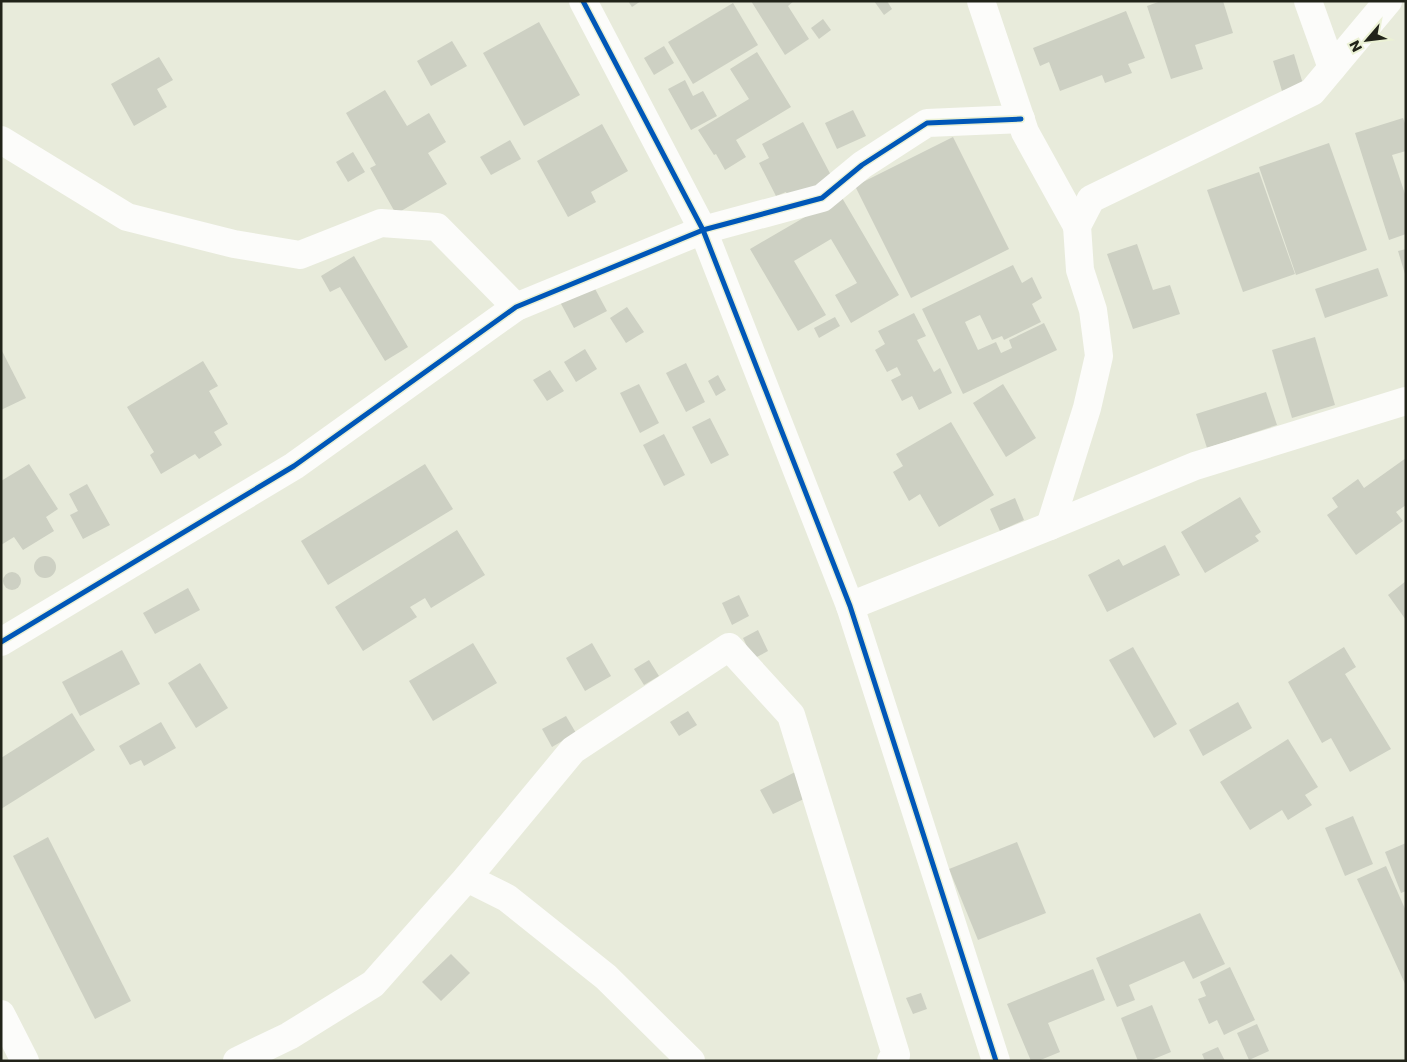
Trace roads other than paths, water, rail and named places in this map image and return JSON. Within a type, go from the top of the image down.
[{"type":"street","points":[[583,1],[703,230],[850,606],[996,1061]]},
{"type":"street","points":[[981,1],[1025,132],[1077,226],[1080,270],[1093,310],[1099,356],[1087,408],[1050,526]]},
{"type":"street","points":[[1308,1],[1332,68]]},
{"type":"street","points":[[1077,226],[1091,199],[1312,92],[1388,1]]},
{"type":"street","points":[[1,642],[294,466],[516,307],[703,230],[822,198],[862,165],[927,124],[1021,119]]},
{"type":"street","points":[[1,140],[127,217],[234,244],[300,255],[381,223],[437,227],[516,307]]},
{"type":"street","points":[[850,606],[1195,466],[1406,401]]},
{"type":"street","points":[[237,1061],[289,1036],[373,984],[467,878],[573,750],[729,647],[791,715],[896,1056],[891,1061]]},
{"type":"street","points":[[467,878],[507,898],[606,977],[691,1061]]},
{"type":"street","points":[[1,1014],[25,1061]]}]
